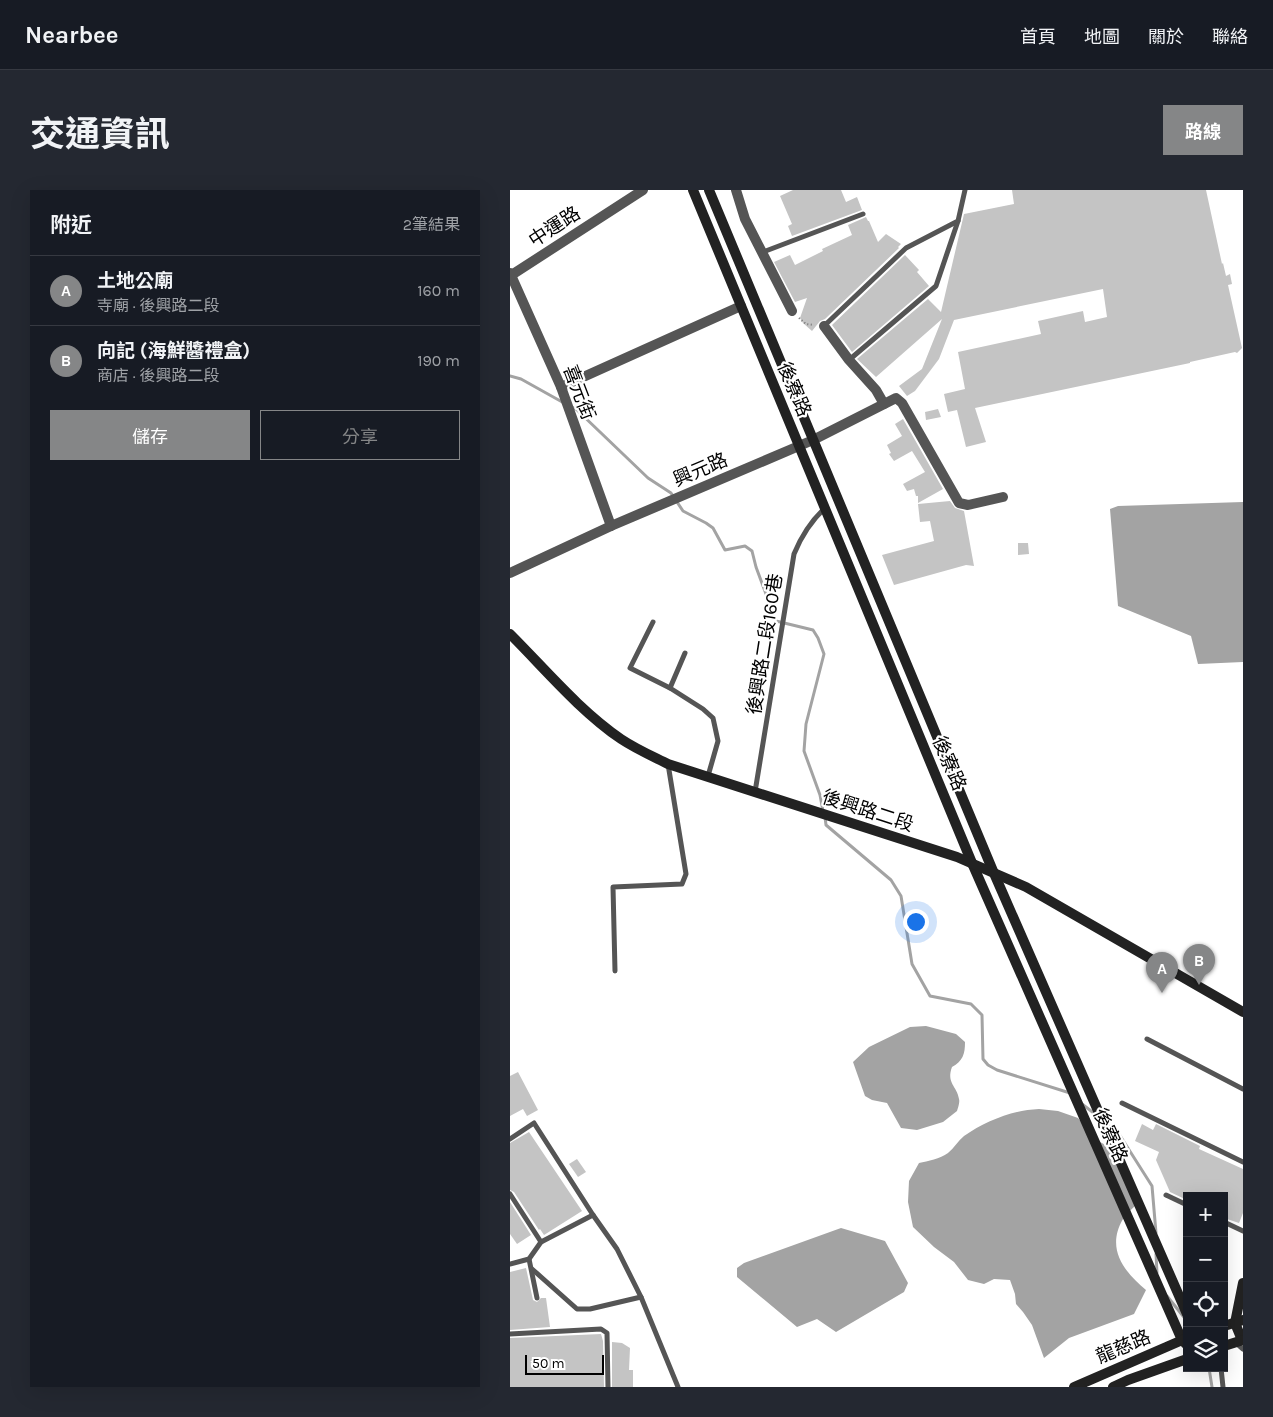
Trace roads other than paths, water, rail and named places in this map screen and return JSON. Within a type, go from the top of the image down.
[{"type":"street","name":"中運路","points":[[510,275],[643,190]]},
{"type":"street","name":"後寮路","points":[[693,190],[972,863],[1183,1337]]},
{"type":"street","name":"後寮路","points":[[709,190],[993,871],[1183,1305]]},
{"type":"street","points":[[736,190],[745,219],[792,311]]},
{"type":"street","name":"喜元街","points":[[510,275],[561,387],[612,526]]},
{"type":"street","points":[[561,387],[741,306]]},
{"type":"street","points":[[824,326],[849,360],[876,390],[884,404]]},
{"type":"street","name":"興元路","points":[[510,573],[612,526],[813,440],[896,398],[902,403],[959,503],[968,505],[1003,497]]},
{"type":"street","name":"後興路二段","points":[[510,634],[558,684],[599,722],[621,739],[668,764],[957,857],[993,871],[1026,887],[1243,1012]]},
{"type":"street","points":[[1228,1345],[1241,1343],[1239,1321],[1243,1283]]},
{"type":"street","name":"龍慈路","points":[[1074,1387],[1183,1342]]},
{"type":"street","name":"龍慈路","points":[[1113,1387],[1183,1360]]},
{"type":"lane","points":[[849,360],[936,286],[958,221],[965,190]]},
{"type":"lane","points":[[762,253],[863,214]]},
{"type":"lane","points":[[824,326],[906,248],[958,221]]},
{"type":"lane","name":"後興路二段160巷","points":[[755,793],[794,554],[799,541],[825,508]]},
{"type":"lane","points":[[654,622],[630,668],[670,688],[703,709],[712,718],[718,741],[707,777]]},
{"type":"lane","points":[[670,688],[685,653]]},
{"type":"lane","points":[[615,971],[614,887],[682,884],[686,874],[668,764]]},
{"type":"lane","points":[[1147,1039],[1243,1089]]},
{"type":"lane","points":[[1122,1103],[1243,1162]]},
{"type":"lane","points":[[510,1139],[534,1123],[617,1250],[641,1297],[678,1387]]},
{"type":"lane","points":[[510,1194],[541,1242]]},
{"type":"lane","points":[[1166,1195],[1183,1203]]},
{"type":"lane","points":[[510,1264],[529,1259],[541,1242],[593,1215]]},
{"type":"lane","points":[[1228,1224],[1243,1231]]},
{"type":"lane","points":[[529,1259],[537,1298]]},
{"type":"lane","points":[[532,1269],[577,1310],[590,1309],[641,1297]]},
{"type":"lane","points":[[510,1334],[602,1329],[607,1333],[608,1387]]},
{"type":"lane","points":[[1221,1372],[1223,1387]]},
{"type":"waterway","points":[[510,376],[521,379],[564,403]]},
{"type":"waterway","points":[[571,407],[576,409],[648,478],[671,493],[683,511],[713,528],[725,550],[745,546],[752,551],[776,621],[813,630],[818,638],[824,654],[806,724],[804,751],[820,795],[823,811]]},
{"type":"waterway","points":[[825,817],[826,825],[891,880],[901,896],[912,964],[930,996],[971,1004],[982,1015],[983,1059],[988,1065],[997,1070],[1070,1093]]},
{"type":"waterway","points":[[1082,1104],[1095,1114]]},
{"type":"waterway","points":[[1107,1124],[1119,1134],[1152,1186],[1156,1233]]},
{"type":"waterway","points":[[1156,1254],[1157,1273]]},
{"type":"waterway","points":[[1167,1296],[1183,1316]]},
{"type":"waterway","points":[[1210,1372],[1212,1387]]},
{"type":"place","name":"向記 (海鮮醬禮盒)","points":[[1199,985]]},
{"type":"place","name":"土地公廟","points":[[1162,993]]}]
